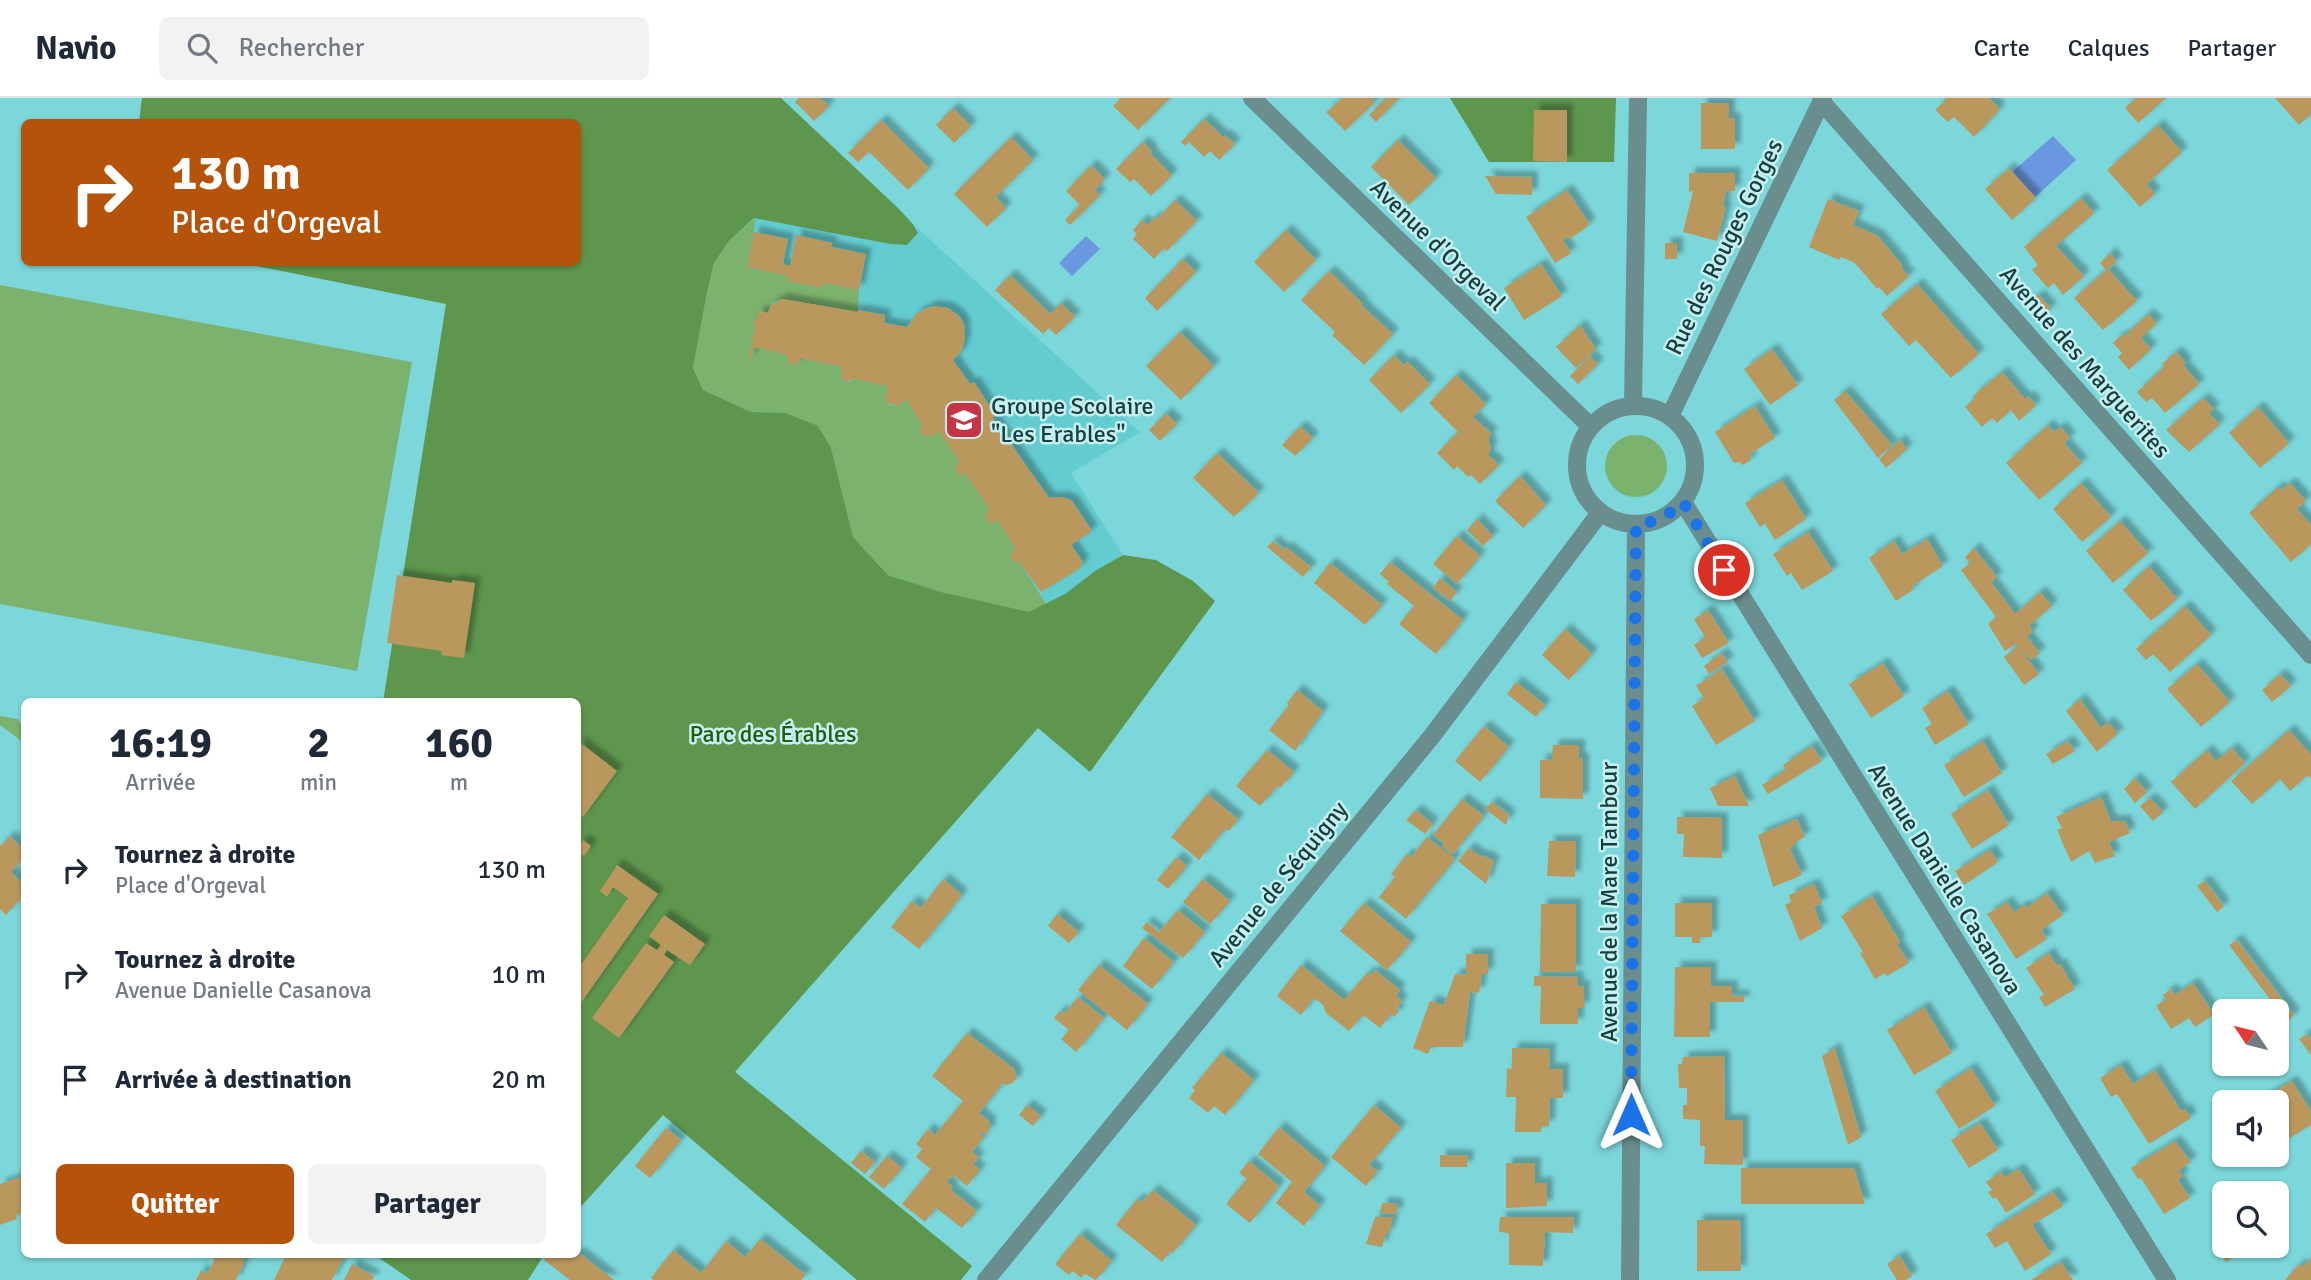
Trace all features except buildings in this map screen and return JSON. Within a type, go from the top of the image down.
[{"type":"street","name":"Avenue d'Orgeval","points":[[1252,98],[1590,426]]},
{"type":"street","points":[[1633,405],[1638,98]]},
{"type":"street","name":"Rue des Rouges Gorges","points":[[1670,416],[1822,100]]},
{"type":"street","name":"Avenue des Marguerites","points":[[1822,100],[2311,655]]},
{"type":"street","points":[[1633,405],[1652,408],[1670,416],[1681,426],[1690,439],[1695,469],[1692,484],[1683,502],[1673,512],[1656,522],[1636,525],[1617,522],[1600,513],[1586,499],[1578,481],[1576,462],[1580,443],[1590,426],[1617,408],[1633,405]]},
{"type":"street","name":"Avenue Danielle Casanova","points":[[1683,502],[2167,1280]]},
{"type":"street","name":"Avenue de Séquigny","points":[[986,1280],[1432,736],[1600,513]]},
{"type":"street","name":"Avenue de la Mare Tambour","points":[[1630,1280],[1636,525]]},
{"type":"shaded area","points":[[2053,136],[2076,160],[2035,197],[2012,172]]},
{"type":"shaded area","name":"Groupe Scolaire \"Les Erables\"","points":[[755,218],[907,245],[918,233],[912,223],[1140,432],[1071,473],[1123,555],[1095,571],[1065,594],[1029,613],[751,412],[707,293]]},
{"type":"shaded area","points":[[1086,236],[1100,249],[1072,276],[1059,263]]},
{"type":"green space","name":"Parc des Érables","points":[[142,98],[781,98],[898,208],[918,233],[907,245],[890,244],[754,218],[729,241],[714,263],[693,368],[703,390],[751,412],[785,413],[818,426],[831,448],[853,537],[888,575],[941,592],[1029,612],[1065,594],[1095,571],[1123,555],[1156,560],[1193,581],[1215,601],[1090,772],[1038,728],[735,1072],[972,1266],[961,1280],[857,1280],[663,1115],[581,1207],[581,698],[384,698],[446,304],[257,266],[581,266],[581,119],[139,119]]},
{"type":"green space","points":[[1450,98],[1616,98],[1614,162],[1489,162]]},
{"type":"green space","points":[[755,218],[747,267],[788,276],[788,281],[821,288],[823,283],[859,290],[858,312],[777,300],[768,313],[759,311],[757,318],[752,321],[755,327],[748,359],[751,359],[754,347],[787,355],[788,363],[793,365],[799,363],[800,358],[842,367],[842,381],[849,382],[854,379],[888,386],[885,400],[889,405],[896,406],[907,400],[922,425],[919,430],[922,436],[928,437],[939,432],[960,462],[955,466],[956,473],[967,474],[989,509],[985,515],[990,523],[998,521],[1016,549],[1011,553],[1012,560],[1020,563],[1046,604],[1029,613],[941,592],[888,575],[853,537],[831,448],[785,413],[751,412],[703,390],[693,368],[714,263],[729,241]]},
{"type":"green space","points":[[0,285],[412,362],[357,671],[0,604]]},
{"type":"green space","points":[[1636,435],[1658,444],[1667,466],[1658,488],[1636,497],[1614,488],[1605,466],[1614,444]]},
{"type":"green space","points":[[0,716],[18,719],[21,724],[21,741],[0,725]]},
{"type":"green space","points":[[379,1258],[542,1258],[528,1280],[411,1280]]},
{"type":"place","name":"Groupe Scolaire \"Les Erables\"","points":[[964,420]]},
{"type":"route","points":[[1631,1115],[1636,525],[1656,522],[1683,502],[1724,570]]}]
